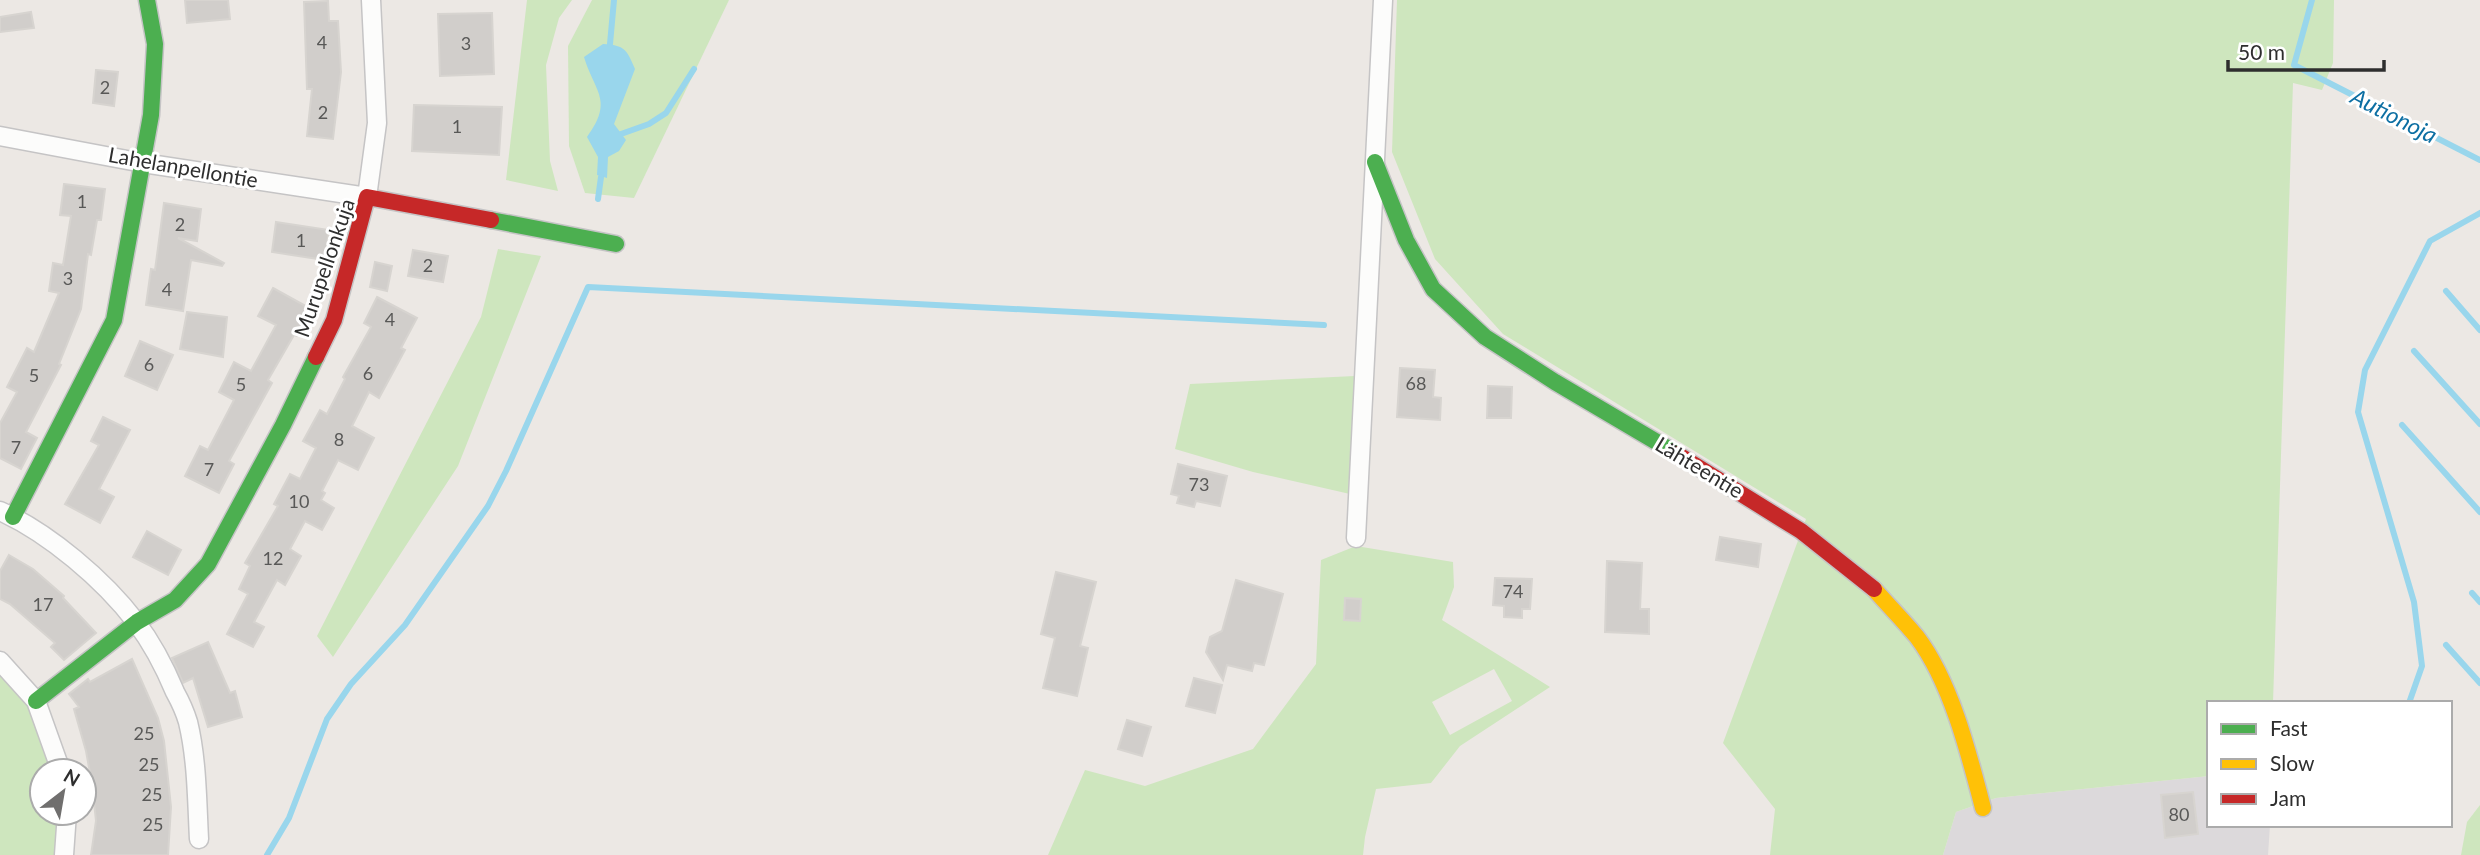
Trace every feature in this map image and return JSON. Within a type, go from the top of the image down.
[{"type":"street","points":[[147,0],[155,44],[151,115],[114,320],[7,514],[49,541],[96,579],[137,622],[166,671],[188,721],[199,839]]},
{"type":"street","points":[[367,197],[377,123],[371,0]]},
{"type":"street","name":"Lähteentie","points":[[1356,538],[1383,0]]},
{"type":"street","name":"Lahelanpellontie","points":[[0,136],[143,163],[367,197]]},
{"type":"street","name":"Lähteentie","points":[[1375,162],[1406,240],[1433,289],[1485,337],[1801,531],[1871,586],[1918,639],[1944,686],[1968,750],[1983,808]]},
{"type":"street","name":"Murupellonkuja","points":[[36,701],[137,622],[175,600],[208,564],[283,425],[334,320],[367,197],[616,244]]},
{"type":"street","points":[[0,660],[36,701],[56,757]]},
{"type":"street","points":[[64,855],[66,827]]},
{"type":"shaded area","points":[[2207,776],[2207,827],[2270,827],[2268,855],[1943,855],[1956,812],[1996,798]]},
{"type":"green space","points":[[527,0],[572,0],[559,18],[546,65],[550,161],[558,191],[506,180]]},
{"type":"green space","points":[[592,0],[729,0],[634,198],[585,193],[569,146],[568,46]]},
{"type":"green space","points":[[1397,0],[2334,0],[2333,63],[2322,90],[2293,83],[2273,701],[2207,701],[2207,776],[1996,798],[1956,812],[1943,855],[1770,855],[1775,809],[1723,743],[1806,519],[1503,334],[1435,259],[1392,152]]},
{"type":"green space","points":[[498,249],[541,256],[458,466],[333,657],[317,636],[481,317]]},
{"type":"green space","points":[[1355,376],[1350,494],[1253,472],[1175,449],[1190,384]]},
{"type":"green space","points":[[1356,546],[1453,562],[1454,587],[1442,620],[1550,687],[1460,746],[1431,783],[1376,789],[1363,855],[1048,855],[1085,770],[1145,786],[1253,749],[1316,664],[1321,560]],"holes":[[[1494,669],[1512,701],[1450,735],[1432,702]]]},
{"type":"green space","points":[[0,661],[36,701],[56,757],[28,757],[28,827],[66,827],[64,855],[0,855]]},
{"type":"green space","points":[[2480,805],[2480,855],[2461,855],[2467,822]]},
{"type":"water","points":[[603,44],[621,47],[630,57],[635,69],[614,124],[626,140],[619,151],[608,157],[607,178],[597,175],[598,157],[587,137],[595,124],[601,105],[584,57]]},
{"type":"building","points":[[185,0],[228,0],[230,19],[187,23]]},
{"type":"building","points":[[328,1],[329,21],[338,21],[341,72],[333,139],[307,136],[312,89],[307,89],[304,2]]},
{"type":"building","points":[[31,12],[34,28],[0,32],[0,17]]},
{"type":"building","points":[[492,13],[494,74],[440,76],[438,14]]},
{"type":"building","points":[[96,70],[118,72],[114,106],[93,103]]},
{"type":"building","points":[[414,105],[502,107],[499,155],[412,151]]},
{"type":"building","points":[[64,184],[105,189],[101,220],[97,220],[91,255],[88,254],[81,309],[59,364],[61,365],[26,432],[37,438],[21,469],[0,458],[0,423],[17,392],[7,387],[27,348],[34,352],[59,293],[49,291],[53,263],[63,265],[71,216],[60,215]]},
{"type":"building","points":[[164,203],[201,209],[197,241],[178,238],[224,263],[222,266],[191,260],[183,311],[146,305],[151,269],[155,270]]},
{"type":"building","points":[[276,222],[329,230],[325,260],[272,252]]},
{"type":"building","points":[[413,250],[448,256],[443,282],[408,276]]},
{"type":"building","points":[[375,262],[392,266],[387,291],[370,287]]},
{"type":"building","points":[[273,288],[311,309],[268,380],[272,383],[229,461],[234,464],[219,493],[185,476],[200,446],[208,450],[234,400],[219,392],[234,362],[251,371],[276,325],[258,316]]},
{"type":"building","points":[[377,297],[417,318],[401,348],[405,350],[379,398],[369,392],[352,426],[374,438],[358,470],[338,460],[322,491],[325,493],[321,500],[334,508],[322,530],[305,521],[290,549],[301,556],[285,585],[277,580],[254,622],[264,627],[253,647],[227,634],[248,594],[239,589],[250,566],[245,563],[278,506],[274,504],[290,474],[300,479],[316,448],[303,441],[320,410],[327,414],[345,379],[343,377],[371,327],[364,323]]},
{"type":"building","points":[[187,312],[227,317],[223,357],[180,349]]},
{"type":"building","points":[[140,341],[173,355],[157,390],[125,376]]},
{"type":"building","points":[[1400,368],[1435,370],[1433,397],[1441,398],[1440,420],[1397,417]]},
{"type":"building","points":[[1488,386],[1512,387],[1511,418],[1487,418]]},
{"type":"building","points":[[103,417],[130,430],[99,489],[114,497],[100,523],[65,504],[99,445],[91,441]]},
{"type":"building","points":[[1178,464],[1227,476],[1220,506],[1196,501],[1194,507],[1177,503],[1179,496],[1171,494]]},
{"type":"building","points":[[147,531],[181,550],[168,575],[133,557]]},
{"type":"building","points":[[1720,537],[1761,544],[1758,567],[1716,560]]},
{"type":"building","points":[[9,555],[33,569],[64,596],[96,633],[64,660],[51,647],[55,643],[10,604],[0,599],[0,571]]},
{"type":"building","points":[[1607,561],[1642,563],[1640,609],[1649,609],[1649,634],[1605,632]]},
{"type":"building","points":[[1056,572],[1096,582],[1080,646],[1088,648],[1077,696],[1043,688],[1055,638],[1041,634]]},
{"type":"building","points":[[1495,578],[1532,579],[1530,609],[1522,609],[1522,618],[1504,617],[1504,606],[1493,605]]},
{"type":"building","points":[[1236,580],[1283,594],[1264,665],[1254,663],[1252,671],[1227,665],[1223,680],[1206,652],[1210,637],[1222,631]]},
{"type":"building","points":[[1345,598],[1361,599],[1360,621],[1344,620]]},
{"type":"building","points":[[208,642],[230,693],[235,691],[242,717],[208,727],[193,678],[183,683],[172,658]]},
{"type":"building","points":[[132,659],[158,718],[164,741],[171,807],[168,855],[91,855],[95,827],[98,827],[98,757],[87,757],[74,709],[79,707],[69,694],[88,679],[90,682]]},
{"type":"building","points":[[1194,678],[1222,685],[1215,713],[1186,706]]},
{"type":"building","points":[[1127,720],[1151,727],[1142,756],[1118,749]]},
{"type":"building","points":[[2193,792],[2198,834],[2165,838],[2161,795]]},
{"type":"waterway","points":[[610,44],[614,0]]},
{"type":"waterway","name":"Autionoja","points":[[2312,0],[2294,65],[2480,160]]},
{"type":"waterway","points":[[621,134],[649,124],[666,113],[694,69]]},
{"type":"waterway","points":[[598,199],[601,177]]},
{"type":"waterway","points":[[2410,701],[2422,666],[2414,602],[2358,412],[2365,370],[2430,241],[2480,213]]},
{"type":"waterway","points":[[267,855],[289,818],[327,719],[351,684],[405,625],[488,506],[588,287],[1324,325]]},
{"type":"waterway","points":[[2446,291],[2480,330]]},
{"type":"waterway","points":[[2414,351],[2480,424]]},
{"type":"waterway","points":[[2402,425],[2480,512]]},
{"type":"waterway","points":[[2472,593],[2480,602]]},
{"type":"waterway","points":[[2446,645],[2480,683]]},
{"type":"traffic: fast","points":[[13,517],[114,320],[151,115],[155,44],[147,0]]},
{"type":"traffic: fast","points":[[1375,162],[1406,240],[1433,289],[1485,337],[1677,454]]},
{"type":"traffic: fast","points":[[491,220],[616,244]]},
{"type":"traffic: fast","points":[[36,701],[137,622],[175,600],[208,564],[283,425],[316,357]]},
{"type":"traffic: slow","points":[[1874,589],[1917,637],[1940,675],[1958,719],[1983,808]]},
{"type":"traffic: jam","points":[[316,357],[334,320],[367,197],[491,220]]},
{"type":"traffic: jam","points":[[1677,454],[1801,531],[1874,589]]}]
